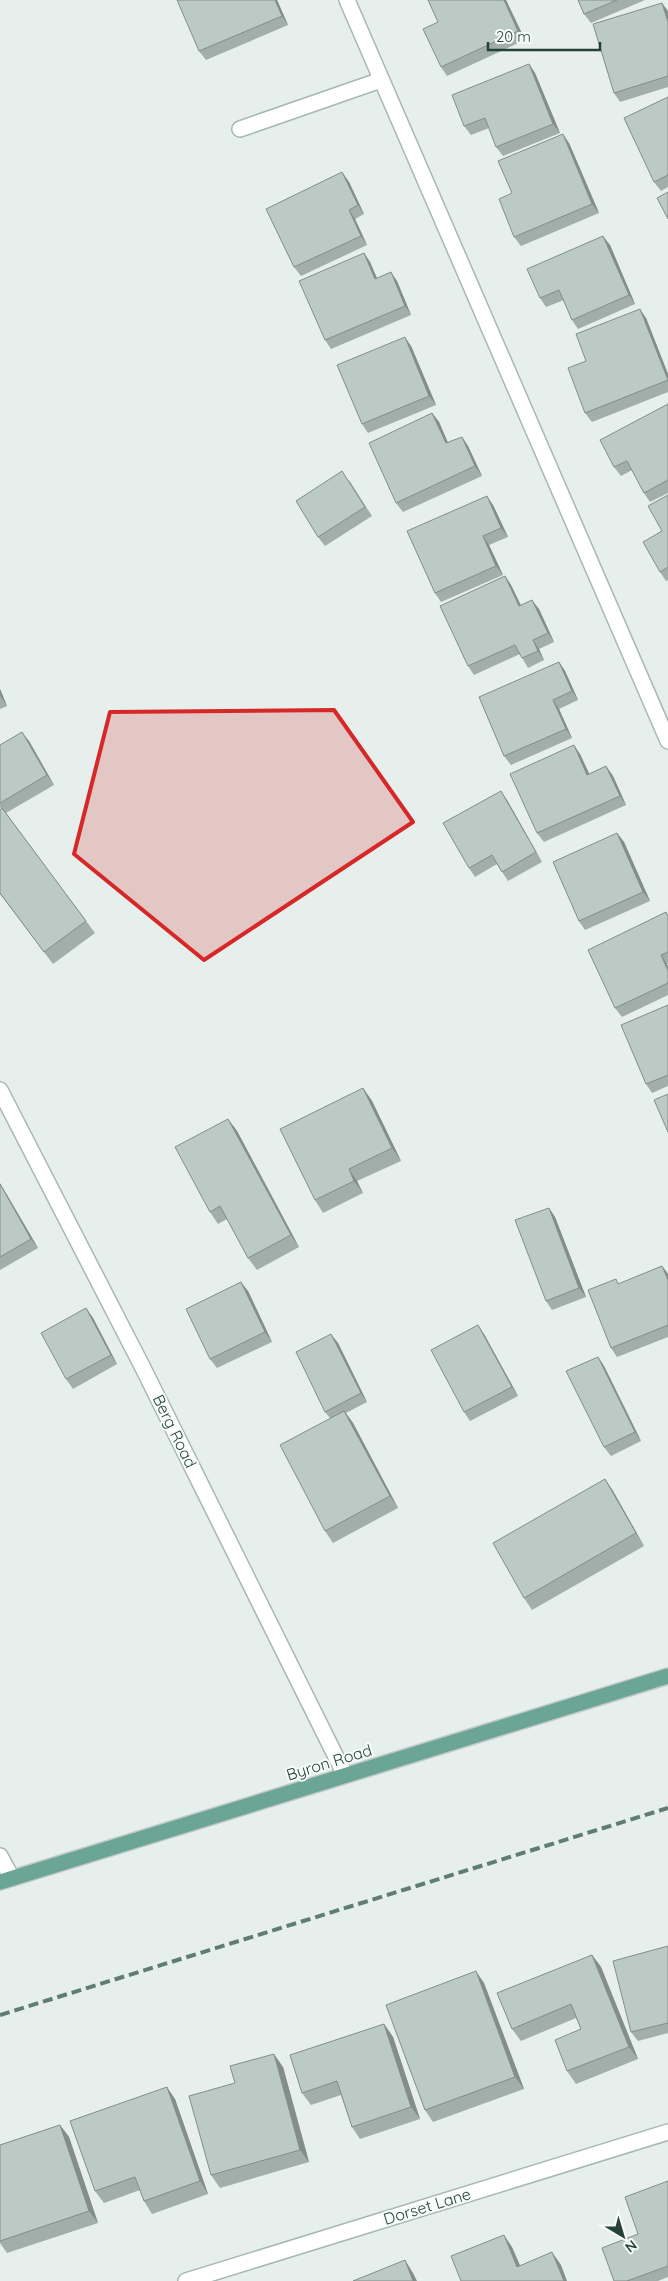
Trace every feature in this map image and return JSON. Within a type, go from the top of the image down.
[{"type":"main road","name":"Byron Road","points":[[6,1880],[668,1676]]},
{"type":"street","points":[[347,0],[668,740]]},
{"type":"street","points":[[240,129],[382,80]]},
{"type":"street","name":"Berg Road","points":[[0,1090],[143,1368],[345,1775]]},
{"type":"street","points":[[0,1856],[6,1880]]},
{"type":"street","name":"Dorset Lane","points":[[186,2281],[224,2275],[668,2132]]},
{"type":"highlighted area","points":[[334,710],[413,822],[204,960],[74,854],[110,712]]},
{"type":"building","points":[[177,0],[275,0],[282,16],[199,51]]},
{"type":"building","points":[[428,0],[504,0],[518,31],[441,67],[423,29],[438,22]]},
{"type":"building","points":[[578,0],[617,0],[584,14]]},
{"type":"building","points":[[662,3],[668,22],[668,76],[614,93],[593,24]]},
{"type":"building","points":[[529,64],[553,124],[496,147],[485,118],[464,126],[452,95]]},
{"type":"building","points":[[668,97],[668,175],[654,182],[624,118]]},
{"type":"building","points":[[563,134],[592,204],[514,237],[499,199],[512,193],[498,161]]},
{"type":"building","points":[[342,172],[358,205],[349,210],[361,236],[294,267],[266,209]]},
{"type":"building","points":[[668,192],[668,219],[657,198]]},
{"type":"building","points":[[603,236],[629,295],[572,320],[559,290],[540,298],[527,269]]},
{"type":"building","points":[[364,253],[375,279],[391,272],[405,306],[325,340],[299,281]]},
{"type":"building","points":[[640,309],[668,380],[585,413],[568,368],[586,361],[576,334]]},
{"type":"building","points":[[405,337],[429,396],[362,424],[337,365]]},
{"type":"building","points":[[668,404],[668,480],[644,493],[627,461],[614,467],[600,440]]},
{"type":"building","points":[[432,413],[446,443],[462,437],[475,466],[396,503],[369,443]]},
{"type":"building","points":[[342,471],[365,507],[318,537],[296,501]]},
{"type":"building","points":[[668,495],[668,567],[660,572],[643,542],[662,531],[648,506]]},
{"type":"building","points":[[487,496],[501,528],[483,536],[496,566],[435,593],[407,531]]},
{"type":"building","points":[[505,576],[519,606],[532,600],[548,633],[533,640],[538,651],[522,658],[515,645],[468,666],[440,606]]},
{"type":"building","points":[[559,662],[572,691],[553,700],[566,729],[504,756],[479,697]]},
{"type":"building","points":[[22,732],[47,775],[0,803],[0,745]]},
{"type":"building","points":[[574,745],[587,775],[606,766],[620,796],[537,833],[510,774]]},
{"type":"building","points":[[501,791],[536,852],[502,872],[492,855],[469,868],[443,823]]},
{"type":"building","points":[[2,808],[86,921],[44,952],[0,893],[0,810]]},
{"type":"building","points":[[617,833],[643,892],[579,921],[553,862]]},
{"type":"building","points":[[666,912],[668,916],[668,952],[661,955],[668,971],[668,983],[615,1008],[588,950]]},
{"type":"building","points":[[668,1005],[668,1075],[646,1084],[621,1025]]},
{"type":"building","points":[[363,1088],[392,1148],[349,1169],[354,1181],[315,1200],[280,1129]]},
{"type":"building","points":[[668,1094],[668,1132],[654,1100]]},
{"type":"building","points":[[228,1119],[291,1235],[248,1258],[220,1206],[210,1212],[175,1147]]},
{"type":"building","points":[[0,1184],[31,1239],[0,1257]]},
{"type":"building","points":[[549,1208],[579,1288],[546,1301],[515,1220]]},
{"type":"building","points":[[662,1266],[668,1280],[668,1325],[611,1348],[588,1290],[616,1279],[618,1284]]},
{"type":"building","points":[[241,1282],[265,1332],[210,1359],[186,1309]]},
{"type":"building","points":[[86,1308],[111,1355],[66,1379],[41,1333]]},
{"type":"building","points":[[478,1325],[512,1387],[464,1412],[431,1350]]},
{"type":"building","points":[[331,1334],[361,1393],[325,1412],[296,1352]]},
{"type":"building","points":[[598,1357],[635,1432],[604,1447],[566,1371]]},
{"type":"building","points":[[344,1411],[390,1496],[325,1531],[280,1445]]},
{"type":"building","points":[[605,1479],[636,1533],[524,1598],[493,1543]]},
{"type":"building","points":[[668,1946],[668,2023],[631,2032],[613,1961]]},
{"type":"building","points":[[592,1955],[629,2047],[567,2071],[555,2040],[581,2029],[571,2004],[512,2029],[497,1993]]},
{"type":"building","points":[[476,1971],[515,2077],[425,2110],[386,2005]]},
{"type":"building","points":[[384,2024],[411,2107],[352,2127],[337,2081],[302,2093],[290,2055]]},
{"type":"building","points":[[274,2054],[300,2150],[211,2175],[189,2096],[235,2083],[230,2066]]},
{"type":"building","points":[[167,2087],[200,2181],[144,2201],[135,2177],[95,2191],[70,2121]]},
{"type":"building","points":[[60,2125],[89,2211],[0,2241],[0,2145]]},
{"type":"building","points":[[668,2181],[668,2266],[627,2281],[614,2281],[602,2248],[638,2234],[625,2197]]},
{"type":"building","points":[[504,2235],[517,2267],[552,2252],[564,2281],[461,2281],[451,2256]]},
{"type":"building","points":[[405,2260],[413,2281],[353,2281]]},
{"type":"railway","points":[[0,2015],[668,1808]]}]
